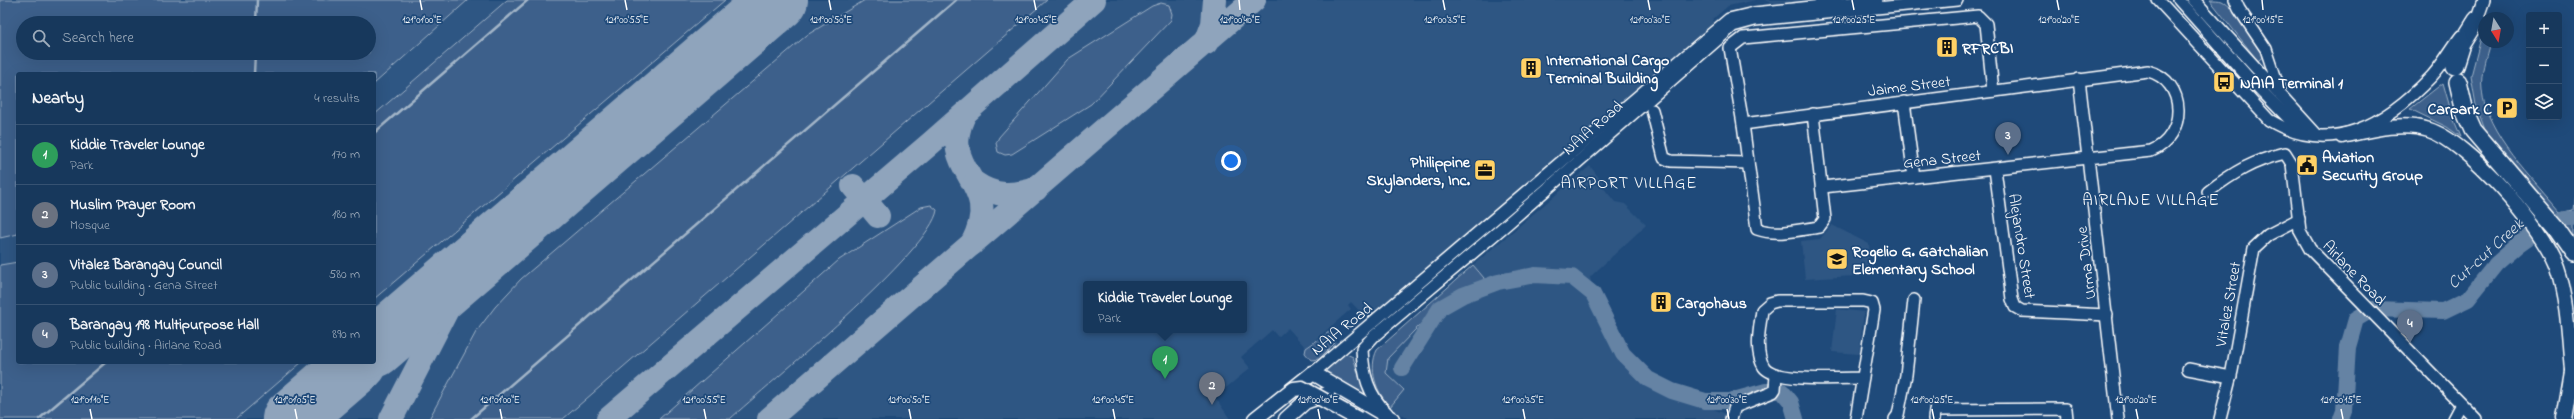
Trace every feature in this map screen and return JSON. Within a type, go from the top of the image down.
[{"type":"highway","points":[[2478,20],[2462,44],[2456,74],[2465,112],[2473,130],[2500,164],[2556,228],[2574,253]]},
{"type":"main road","points":[[2342,136],[2403,126],[2429,130],[2441,135],[2476,161],[2542,238],[2552,255],[2561,283],[2567,311],[2573,364],[2564,419]]},
{"type":"main road","name":"NAIA Road","points":[[1313,373],[1343,392],[1392,419]]},
{"type":"main road","points":[[1305,402],[1313,373]]},
{"type":"main road","points":[[1255,419],[1313,373]]},
{"type":"main road","points":[[1258,419],[1294,390],[1302,388],[1358,419]]},
{"type":"main road","points":[[1286,419],[1305,402],[1320,395],[1343,392]]},
{"type":"street","name":"NAIA Road","points":[[1313,373],[1729,19],[1754,13],[1877,0]]},
{"type":"street","name":"NAIA Road","points":[[1392,419],[1380,406],[1366,382],[1362,349],[1379,332],[1507,224],[1733,26],[1755,20],[1957,0]]},
{"type":"street","points":[[2158,0],[2268,120],[2284,129],[2317,135],[2342,136],[2379,120],[2422,85],[2436,71],[2469,26],[2478,20]]},
{"type":"street","points":[[2179,0],[2225,52],[2303,133]]},
{"type":"street","points":[[2194,0],[2317,135]]},
{"type":"street","points":[[2235,0],[2239,10],[2266,49],[2276,83],[2286,101]]},
{"type":"street","points":[[2480,12],[2484,0]]},
{"type":"street","points":[[1813,114],[1825,219],[1819,227],[1768,233],[1757,228],[1743,124],[1730,48],[1744,38],[1978,16],[1986,24],[1994,91]]},
{"type":"street","points":[[2080,79],[2148,71],[2157,73],[2169,84],[2177,106],[2176,129],[2166,144],[2151,151],[2089,159]]},
{"type":"street","name":"Jaime Street","points":[[1743,124],[2080,79]]},
{"type":"street","name":"Urma Drive","points":[[2080,79],[2118,419]]},
{"type":"street","points":[[1904,102],[1914,177]]},
{"type":"street","points":[[1652,110],[1664,158],[1671,160],[1748,163]]},
{"type":"street","name":"Airlane Road","points":[[2208,192],[2234,171],[2264,158],[2285,152],[2292,164],[2300,231],[2310,249],[2476,419]]},
{"type":"street","name":"Gena Street","points":[[1822,186],[2089,159]]},
{"type":"street","name":"Alejandro Street","points":[[1995,169],[2012,298],[2015,307],[2022,311],[2107,316]]},
{"type":"street","name":"Vitalez Street","points":[[2220,419],[2231,377],[2254,248],[2268,235],[2299,219]]},
{"type":"street","points":[[1856,419],[1863,378],[1874,310],[1872,303],[1863,300],[1777,301],[1770,303],[1762,310],[1759,337],[1761,360],[1765,368],[1776,375],[1863,378]]},
{"type":"street","points":[[1895,419],[1898,415],[1906,375],[1914,300]]},
{"type":"street","points":[[2188,369],[2231,377]]},
{"type":"street","points":[[1730,419],[1735,407],[1774,390],[1776,375]]},
{"type":"street","points":[[2453,419],[2461,404]]},
{"type":"street","points":[[1934,419],[1935,410],[2059,409],[2066,409],[2067,419]]},
{"type":"shaded area","points":[[0,0],[1756,0],[1728,6],[1713,19],[1712,26],[1368,320],[1351,302],[1348,305],[1351,309],[1306,348],[1288,328],[1278,337],[1272,330],[1241,357],[1250,368],[1215,397],[1230,419],[0,419]]},
{"type":"shaded area","points":[[0,0],[468,0],[376,82],[376,72],[16,72],[16,234],[0,238]]},
{"type":"shaded area","points":[[507,0],[725,0],[376,297],[376,113]]},
{"type":"shaded area","points":[[865,0],[1047,0],[563,419],[429,419],[476,332],[495,307],[521,279],[807,35]]},
{"type":"shaded area","points":[[1764,0],[1806,0],[1774,3]]},
{"type":"shaded area","points":[[2210,0],[2222,1],[2233,10],[2258,41],[2266,54],[2258,61]]},
{"type":"shaded area","points":[[1161,3],[1169,5],[1172,14],[1171,20],[1091,104],[1012,154],[1005,155],[998,152],[996,143],[999,137],[1068,59],[1152,6]]},
{"type":"shaded area","points":[[2478,48],[2488,48],[2483,72],[2482,90],[2485,106],[2492,123],[2512,155],[2560,211],[2572,208],[2574,191],[2574,243],[2485,130],[2476,105],[2471,76]]},
{"type":"shaded area","points":[[2443,83],[2453,118],[2461,137],[2447,127],[2410,109]]},
{"type":"shaded area","points":[[1590,166],[1604,184],[1602,186],[1615,202],[1625,204],[1646,225],[1590,277],[1593,293],[1630,367],[1643,382],[1726,414],[1724,419],[1409,419],[1390,407],[1404,389],[1386,373],[1388,358],[1439,305],[1483,282],[1484,278],[1473,265]]},
{"type":"shaded area","points":[[931,205],[937,210],[928,229],[908,255],[846,317],[730,419],[659,419],[839,260],[921,207]]},
{"type":"shaded area","name":"Rogelio G. Gatchalian Elementary School","points":[[1832,225],[1869,244],[1871,275],[1805,279],[1801,241],[1820,239]]},
{"type":"shaded area","points":[[16,262],[16,364],[300,364],[236,419],[0,419],[0,265]]},
{"type":"shaded area","points":[[1473,265],[1484,278],[1483,282],[1439,305],[1388,358],[1386,373],[1404,390],[1390,407],[1377,387],[1373,372],[1374,357],[1377,350]]},
{"type":"shaded area","name":"Rogelio G. Gatchalian Elementary School","points":[[1837,309],[1864,312],[1859,354],[1832,352]]},
{"type":"shaded area","points":[[1329,332],[1334,335],[1335,343],[1319,359],[1311,360],[1305,353],[1306,348]]},
{"type":"shaded area","points":[[1342,352],[1353,357],[1366,398],[1322,377],[1321,369]]},
{"type":"waterway","points":[[256,16],[257,0]]},
{"type":"waterway","points":[[376,131],[528,0]]},
{"type":"waterway","points":[[471,419],[956,0]]},
{"type":"waterway","points":[[254,72],[255,60]]},
{"type":"waterway","name":"Cut-cut Creek","points":[[2341,419],[2344,411],[2348,347],[2356,319],[2373,309],[2443,311],[2468,299],[2496,264],[2519,244],[2544,226],[2566,217],[2574,217]]},
{"type":"waterway","name":"Cut-cut Creek","points":[[1402,368],[1440,308],[1463,295],[1498,282],[1535,275],[1572,277],[1593,294],[1623,354],[1648,379],[1672,391],[1705,401],[1730,401],[1766,391],[1782,391],[1791,402],[1796,419]]},
{"type":"waterway","points":[[39,419],[104,364]]},
{"type":"taxiway","points":[[744,30],[788,0]]},
{"type":"taxiway","points":[[608,419],[931,143],[1094,0]]},
{"type":"taxiway","points":[[1206,43],[1213,24],[1215,0]]},
{"type":"taxiway","points":[[769,419],[1254,0]]},
{"type":"taxiway","points":[[964,115],[958,135],[958,151],[963,165],[977,190],[981,205],[980,222],[972,244]]},
{"type":"taxiway","points":[[975,183],[982,188],[1004,194],[1020,193],[1036,189]]},
{"type":"taxiway","points":[[853,186],[878,216]]},
{"type":"taxiway","points":[[391,419],[470,265]]},
{"type":"runway","points":[[376,346],[778,0]]},
{"type":"runway","points":[[292,419],[356,364]]},
{"type":"place","name":"RFRCBI","points":[[1947,47]]},
{"type":"place","name":"International Cargo Terminal Building","points":[[1531,68]]},
{"type":"place","name":"NAIA Terminal 1","points":[[2224,82]]},
{"type":"place","name":"Carpark C","points":[[2507,108]]},
{"type":"place","name":"Vitalez Barangay Council","points":[[2008,155]]},
{"type":"place","name":"Aviation Security Group","points":[[2307,165]]},
{"type":"place","name":"Philippine Skylanders, Inc.","points":[[1485,170]]},
{"type":"place","name":"Rogelio G. Gatchalian Elementary School","points":[[1837,259]]},
{"type":"place","name":"Cargohaus","points":[[1661,302]]},
{"type":"place","name":"Barangay 198 Multipurpose Hall","points":[[2410,343]]},
{"type":"place","name":"Kiddie Traveler Lounge","points":[[1165,379]]},
{"type":"place","name":"Muslim Prayer Room","points":[[1212,405]]},
{"type":"district","name":"AIRPORT VILLAGE","points":[[1629,182]]},
{"type":"district","name":"AIRLANE VILLAGE","points":[[2151,199]]}]
